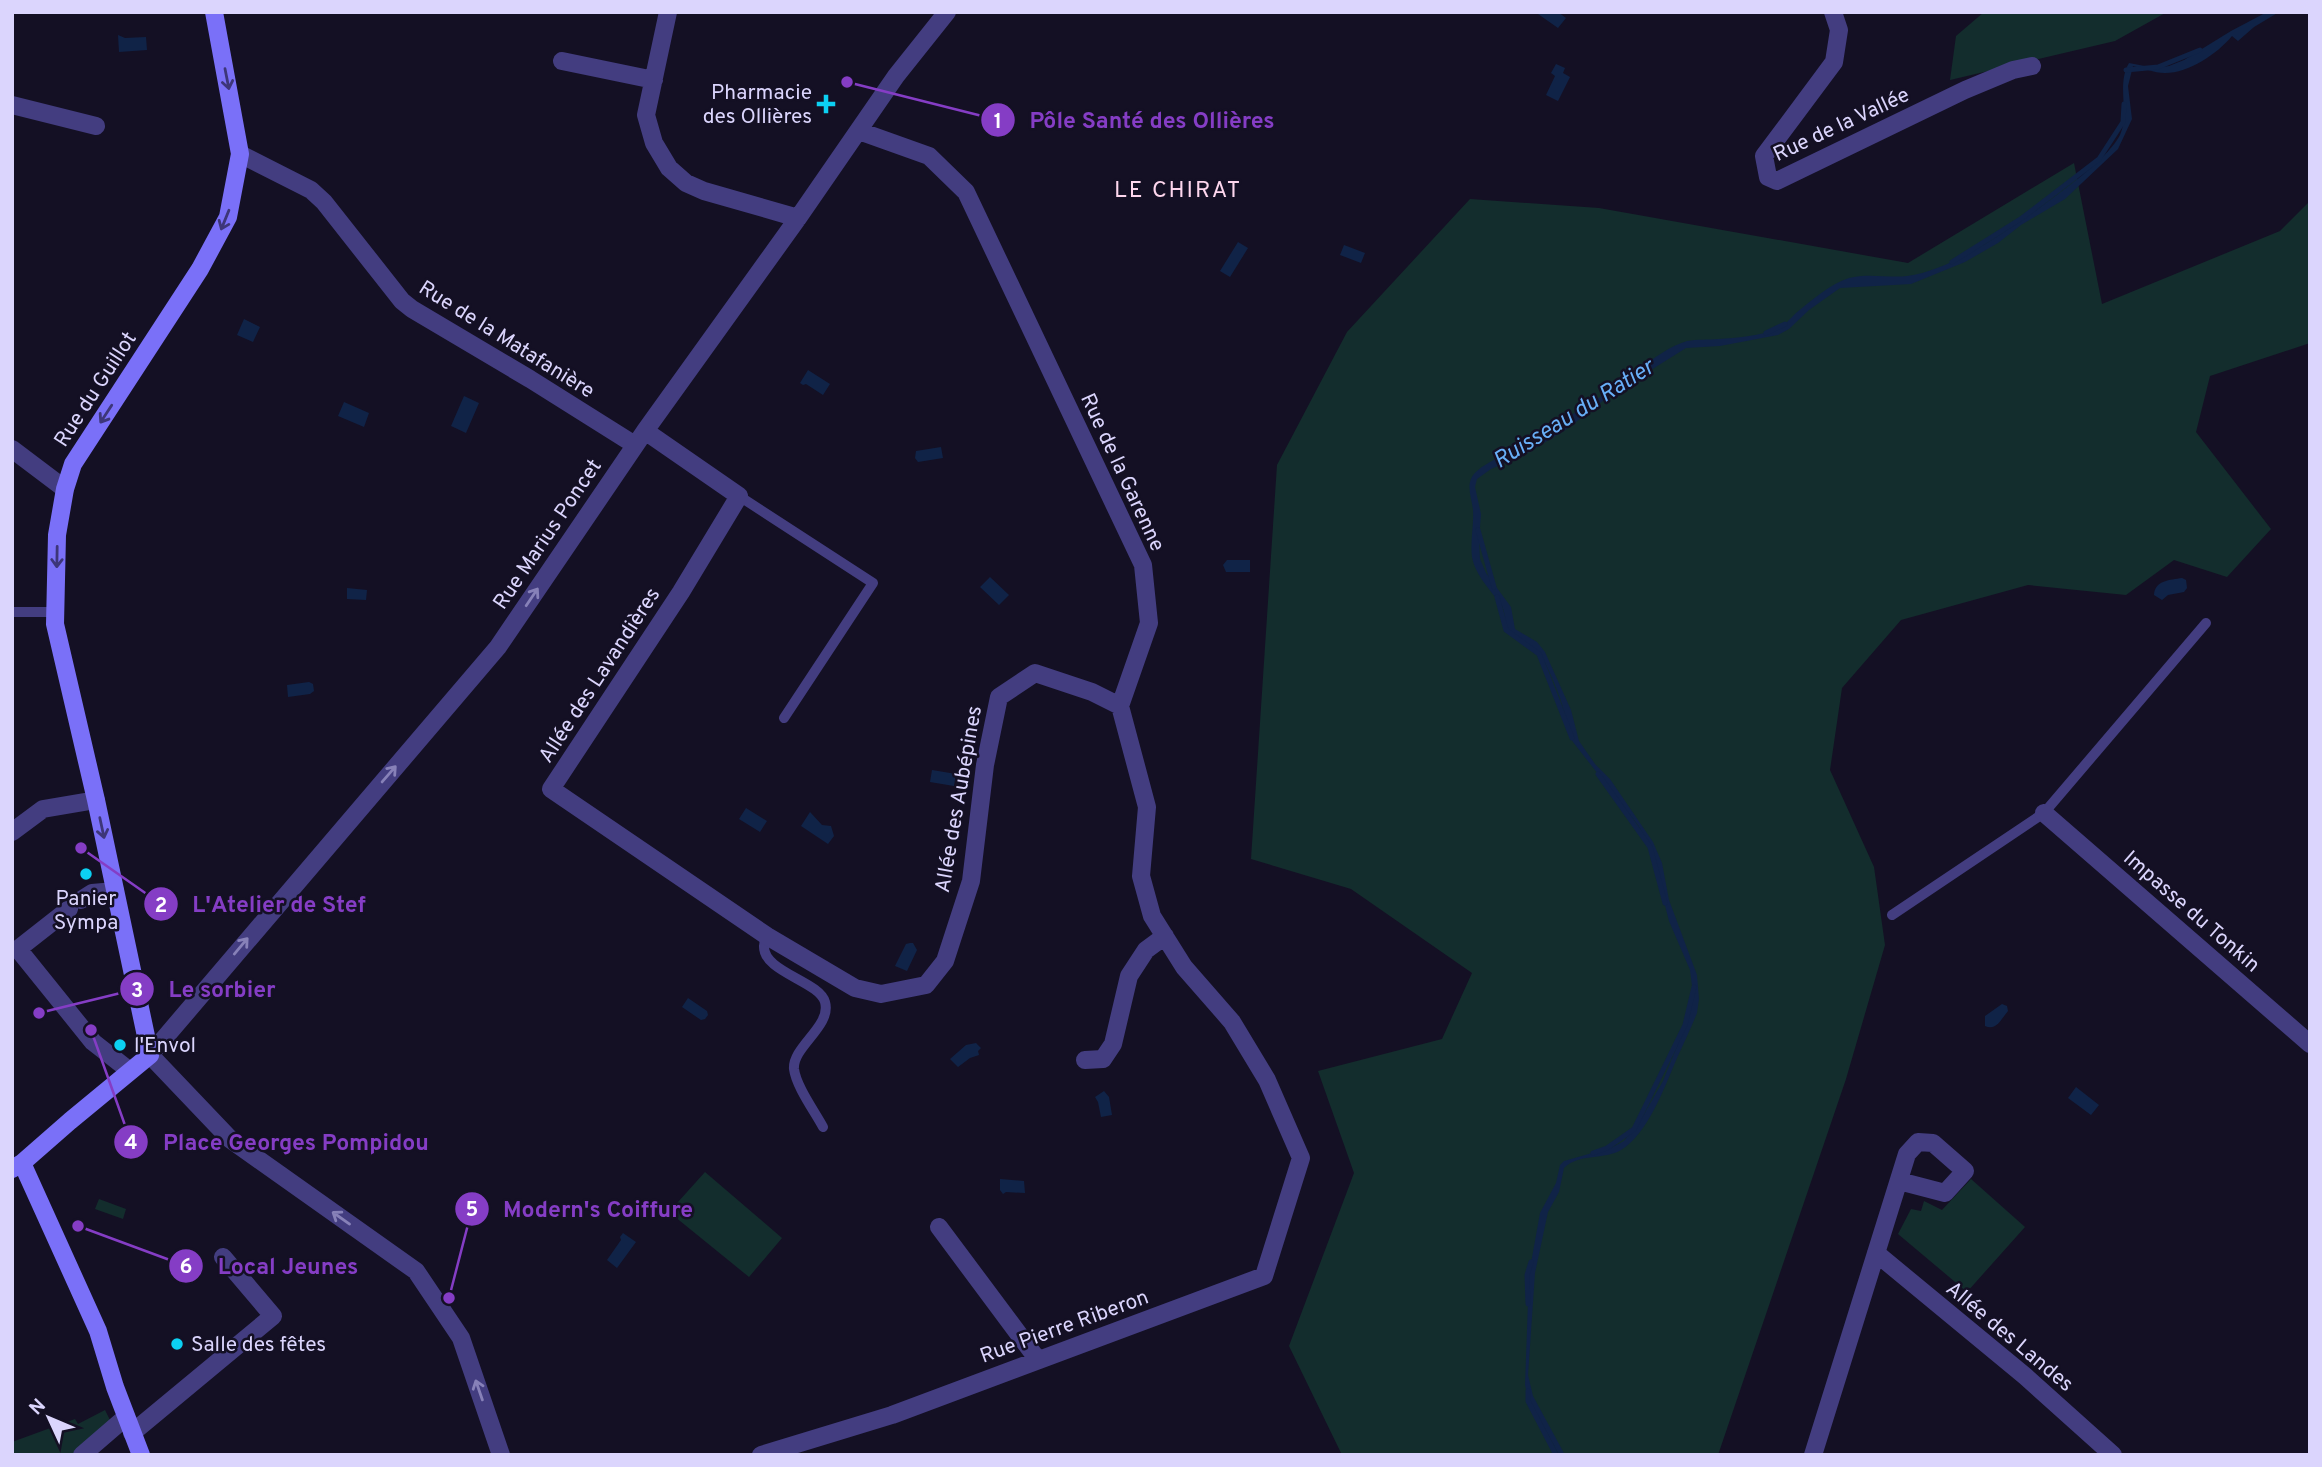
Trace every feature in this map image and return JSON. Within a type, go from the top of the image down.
[{"type":"street","name":"Rue du Guillot","points":[[150,1055],[96,800],[55,624],[57,535],[65,489],[73,464],[200,269],[228,217],[240,154],[214,12]]},
{"type":"street","points":[[668,12],[646,115],[654,143],[670,168],[686,183],[704,191],[799,218]]},
{"type":"street","name":"Rue Marius Poncet","points":[[150,1055],[498,647],[640,438],[799,218],[897,76],[947,12]]},
{"type":"street","name":"Rue de la Vallée","points":[[1833,12],[1839,30],[1833,62],[1764,156],[1768,177],[1777,181],[1965,90],[2013,70],[2032,66]]},
{"type":"street","points":[[562,61],[654,80]]},
{"type":"street","points":[[12,105],[96,126]]},
{"type":"street","name":"Rue de la Garenne","points":[[859,131],[929,156],[966,192],[1143,565],[1149,623],[1120,706]]},
{"type":"street","name":"Rue de la Matafanière","points":[[240,154],[311,190],[324,202],[402,302],[530,379],[640,438]]},
{"type":"street","points":[[640,438],[739,496]]},
{"type":"street","points":[[12,449],[65,489]]},
{"type":"street","name":"Allée des Lavandières","points":[[739,496],[681,592],[551,789],[767,936]]},
{"type":"street","name":"Allée des Aubépines","points":[[767,936],[855,988],[881,994],[926,985],[945,961],[971,881],[985,765],[999,697],[1035,673],[1092,692],[1120,706]]},
{"type":"street","points":[[1085,1060],[1103,1059],[1113,1044],[1129,976],[1146,950],[1165,936],[1152,916],[1141,876],[1146,807],[1120,706]]},
{"type":"street","points":[[12,832],[43,809],[96,800]]},
{"type":"street","name":"Impasse du Tonkin","points":[[2044,813],[2310,1044]]},
{"type":"street","points":[[115,891],[92,893],[15,946],[93,1042],[130,1071]]},
{"type":"street","name":"Rue Pierre Riberon","points":[[761,1455],[892,1415],[1264,1276],[1301,1158],[1267,1080],[1232,1023],[1184,967],[1165,936]]},
{"type":"street","points":[[141,1455],[98,1331],[17,1166],[150,1055],[231,1140],[415,1271],[461,1338],[500,1455]]},
{"type":"street","points":[[1812,1455],[1899,1181]]},
{"type":"street","points":[[939,1227],[1038,1360]]},
{"type":"street","name":"Allée des Landes","points":[[1876,1253],[2025,1376],[2113,1455]]},
{"type":"street","points":[[82,1455],[129,1425],[273,1316],[223,1257]]},
{"type":"lane","points":[[739,496],[873,583],[784,719]]},
{"type":"lane","points":[[12,611],[56,612]]},
{"type":"lane","points":[[1892,915],[2044,813],[2206,623]]},
{"type":"lane","points":[[767,936],[764,947],[767,956],[776,965],[822,994],[827,1007],[823,1020],[797,1058],[794,1067],[797,1080],[823,1127]]},
{"type":"green space","points":[[1984,12],[2167,12],[2115,41],[1950,80],[1956,36]]},
{"type":"green space","points":[[2074,163],[2102,304],[2280,231],[2310,201],[2310,343],[2210,376],[2196,432],[2271,529],[2227,577],[2174,560],[2126,595],[2028,585],[1901,620],[1842,688],[1830,770],[1874,867],[1885,945],[1846,1079],[1718,1455],[1342,1455],[1289,1346],[1354,1173],[1318,1071],[1442,1039],[1472,973],[1351,889],[1251,859],[1277,465],[1347,332],[1470,199],[1599,208],[1908,263]]},
{"type":"green space","points":[[705,1172],[782,1238],[749,1277],[669,1212]]},
{"type":"green space","points":[[1971,1179],[2025,1227],[1967,1292],[1898,1234],[1911,1209],[1921,1211],[1924,1201],[1942,1210]]},
{"type":"green space","points":[[99,1199],[126,1209],[123,1219],[95,1209]]},
{"type":"green space","points":[[105,1410],[111,1422],[72,1455],[12,1455],[12,1442],[75,1419],[78,1424]]},
{"type":"water","points":[[1558,12],[1566,18],[1558,28],[1538,14]]},
{"type":"water","points":[[2267,12],[2279,12],[2254,27],[2238,41],[2232,36],[2211,56],[2193,66],[2165,73],[2133,66],[2128,86],[2132,119],[2118,149],[2065,199],[2021,225],[1998,243],[1965,262],[1911,284],[1840,288],[1778,335],[1720,346],[1686,348],[1608,397],[1567,429],[1477,479],[1475,487],[1481,514],[1480,559],[1486,573],[1511,607],[1515,629],[1537,642],[1545,652],[1571,710],[1579,741],[1595,764],[1610,779],[1653,842],[1662,863],[1669,900],[1697,975],[1697,1013],[1647,1121],[1631,1143],[1621,1150],[1577,1160],[1564,1168],[1559,1192],[1548,1212],[1535,1273],[1528,1375],[1533,1396],[1565,1455],[1559,1455],[1528,1397],[1525,1385],[1529,1274],[1540,1213],[1564,1161],[1613,1147],[1624,1141],[1643,1116],[1663,1081],[1690,1014],[1693,994],[1690,970],[1669,921],[1650,847],[1638,825],[1573,742],[1560,698],[1543,659],[1509,633],[1502,606],[1484,583],[1474,564],[1471,479],[1482,467],[1555,429],[1675,346],[1691,340],[1740,337],[1769,331],[1782,326],[1814,298],[1849,278],[1926,272],[1980,247],[2056,196],[2111,148],[2123,126],[2124,80],[2129,63],[2155,68],[2169,66]]},
{"type":"water","points":[[118,35],[125,38],[146,37],[147,50],[119,52]]},
{"type":"water","points":[[1556,64],[1565,68],[1563,73],[1570,77],[1558,101],[1546,95],[1555,76],[1551,73]]},
{"type":"water","points":[[1238,242],[1248,248],[1230,277],[1220,271]]},
{"type":"water","points":[[1344,245],[1365,253],[1361,263],[1340,255]]},
{"type":"water","points":[[244,319],[260,327],[253,342],[237,335]]},
{"type":"water","points":[[808,370],[830,384],[823,395],[800,383]]},
{"type":"water","points":[[464,396],[479,403],[466,433],[451,426]]},
{"type":"water","points":[[344,402],[369,413],[364,427],[338,416]]},
{"type":"water","points":[[941,447],[943,458],[918,462],[915,458],[916,451]]},
{"type":"water","points":[[1227,560],[1250,560],[1250,572],[1226,572],[1223,565]]},
{"type":"water","points":[[990,577],[1009,595],[999,605],[980,587]]},
{"type":"water","points":[[2182,578],[2186,580],[2187,588],[2184,592],[2168,595],[2162,600],[2154,595],[2160,584]]},
{"type":"water","points":[[347,588],[367,590],[366,600],[347,599]]},
{"type":"water","points":[[309,682],[313,684],[314,691],[310,694],[288,697],[287,685]]},
{"type":"water","points":[[932,770],[956,774],[954,786],[930,782]]},
{"type":"water","points":[[746,808],[767,821],[760,832],[739,819]]},
{"type":"water","points":[[810,812],[822,825],[831,826],[834,836],[828,844],[801,826]]},
{"type":"water","points":[[913,943],[917,950],[907,971],[895,966],[906,944]]},
{"type":"water","points":[[688,998],[707,1011],[705,1019],[701,1020],[682,1007]]},
{"type":"water","points":[[2002,1004],[2007,1006],[2008,1011],[2001,1021],[1993,1027],[1985,1026],[1985,1016]]},
{"type":"water","points":[[976,1043],[981,1048],[979,1055],[958,1067],[950,1059],[966,1045]]},
{"type":"water","points":[[2076,1087],[2099,1105],[2091,1115],[2068,1098]]},
{"type":"water","points":[[1104,1091],[1109,1097],[1112,1115],[1101,1117],[1095,1097]]},
{"type":"water","points":[[1000,1179],[1024,1181],[1025,1193],[1003,1194],[1000,1190]]},
{"type":"water","points":[[623,1233],[636,1242],[617,1268],[607,1260]]},
{"type":"waterway","name":"Ruisseau du Ratier","points":[[2126,70],[2158,67],[2200,50]]},
{"type":"waterway","name":"Ruisseau du Ratier","points":[[1952,262],[2022,218],[2099,159],[2123,122],[2124,104]]},
{"type":"waterway","name":"Ruisseau du Ratier","points":[[1766,333],[1785,324]]},
{"type":"waterway","name":"Ruisseau du Ratier","points":[[1534,442],[1582,411]]},
{"type":"waterway","name":"Ruisseau du Ratier","points":[[1478,530],[1494,587]]},
{"type":"waterway","name":"Ruisseau du Ratier","points":[[1497,597],[1506,630],[1539,654],[1572,738]]},
{"type":"waterway","name":"Ruisseau du Ratier","points":[[1598,774],[1650,847],[1665,903]]},
{"type":"waterway","name":"Ruisseau du Ratier","points":[[1593,1153],[1607,1148],[1634,1129],[1685,1025],[1694,987]]},
{"type":"waterway","name":"Ruisseau du Ratier","points":[[1528,1304],[1527,1275],[1531,1262]]},
{"type":"waterway","name":"Ruisseau du Ratier","points":[[1528,1391],[1528,1401],[1556,1455]]},
{"type":"place","name":"Pôle Santé des Ollières","points":[[847,82]]},
{"type":"place","name":"Pharmacie des Ollières","points":[[826,104]]},
{"type":"place","name":"L'Atelier de Stef","points":[[81,848]]},
{"type":"place","name":"Panier Sympa","points":[[86,874]]},
{"type":"place","name":"Le sorbier","points":[[39,1013]]},
{"type":"place","name":"Place Georges Pompidou","points":[[91,1030]]},
{"type":"place","name":"l'Envol","points":[[120,1045]]},
{"type":"place","name":"Local Jeunes","points":[[78,1226]]},
{"type":"place","name":"Modern's Coiffure","points":[[449,1298]]},
{"type":"place","name":"Salle des fêtes","points":[[177,1344]]},
{"type":"district","name":"LE CHIRAT","points":[[1178,189]]}]
